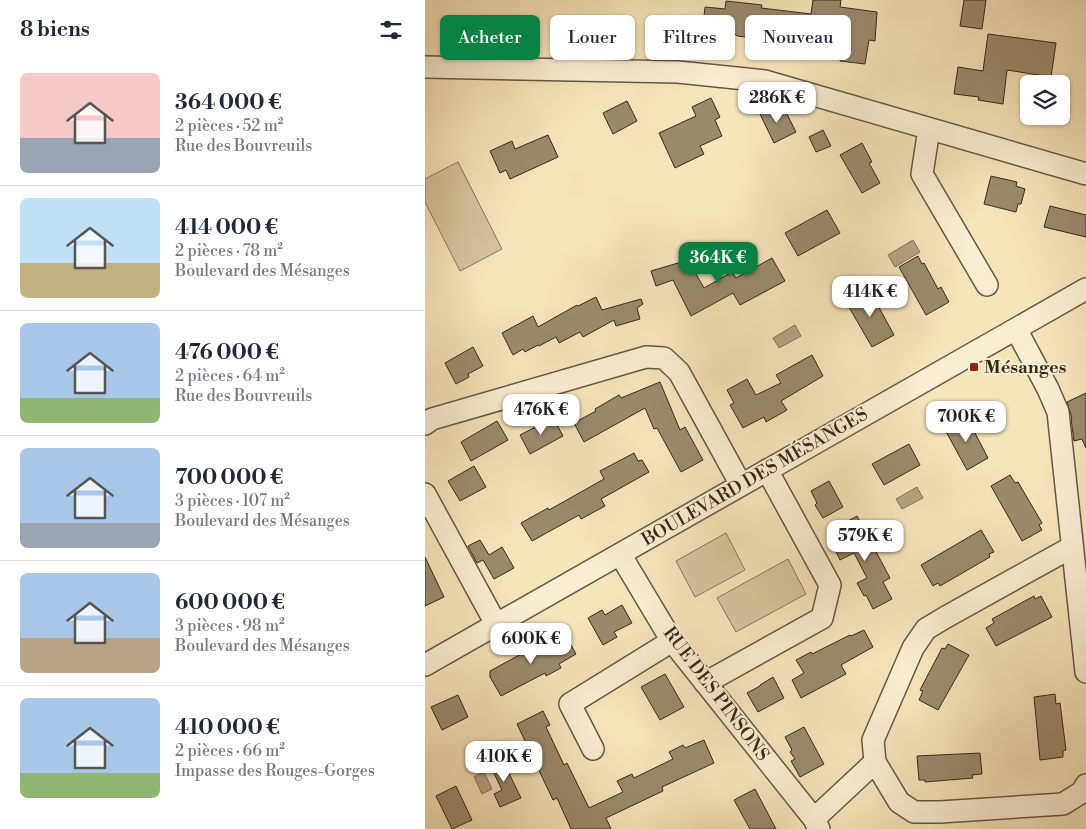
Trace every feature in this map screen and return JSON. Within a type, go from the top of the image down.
[{"type":"street","points":[[425,67],[678,72],[765,81],[1086,174]]},
{"type":"street","points":[[929,129],[922,174],[987,285]]},
{"type":"street","name":"BOULEVARD DES MÉSANGES","points":[[425,665],[1086,289]]},
{"type":"street","points":[[1016,329],[1058,412],[1086,672]]},
{"type":"street","points":[[425,424],[432,419],[646,357],[664,358],[679,372],[741,486]]},
{"type":"street","points":[[705,684],[823,618],[830,585],[767,470]]},
{"type":"street","points":[[425,494],[496,624]]},
{"type":"street","points":[[1072,547],[926,629],[913,648],[873,740],[875,762],[899,802],[913,812],[1063,804],[1082,792],[1086,785]]},
{"type":"street","name":"RUE DES PINSONS","points":[[620,554],[672,641],[817,824]]},
{"type":"street","points":[[593,749],[570,704],[672,641]]},
{"type":"street","points":[[817,824],[875,762]]},
{"type":"shaded area","points":[[458,162],[502,249],[460,271],[425,202],[425,179]]},
{"type":"shaded area","points":[[913,240],[920,252],[895,267],[888,255]]},
{"type":"shaded area","points":[[795,325],[801,336],[779,348],[773,338]]},
{"type":"shaded area","points":[[917,487],[923,498],[902,509],[896,499]]},
{"type":"shaded area","points":[[726,533],[745,570],[695,597],[676,561]]},
{"type":"shaded area","points":[[788,559],[806,594],[736,632],[717,598]]},
{"type":"shaded area","points":[[484,772],[492,789],[482,794],[474,777]]},
{"type":"building","points":[[813,0],[841,0],[840,7],[877,12],[875,41],[869,40],[865,64],[840,61],[851,60],[851,15],[745,15],[745,37],[735,34],[735,15],[704,15],[705,7],[725,9],[726,1],[762,5],[761,8],[811,14]]},
{"type":"building","points":[[964,0],[986,0],[982,29],[960,26]]},
{"type":"building","points":[[988,34],[1056,43],[1051,75],[1007,70],[1003,104],[978,100],[979,97],[954,94],[958,67],[983,71]]},
{"type":"building","points":[[711,98],[720,117],[715,120],[722,136],[700,146],[704,154],[675,168],[659,133],[696,116],[692,107]]},
{"type":"building","points":[[627,101],[637,121],[613,134],[603,113]]},
{"type":"building","points":[[773,106],[776,111],[784,108],[796,132],[774,143],[759,112]]},
{"type":"building","points":[[823,130],[831,146],[816,152],[809,137]]},
{"type":"building","points":[[548,135],[558,157],[510,179],[506,170],[500,173],[490,151],[512,141],[515,149]]},
{"type":"building","points":[[862,143],[872,162],[869,163],[880,183],[862,193],[840,155]]},
{"type":"building","points":[[991,176],[1017,182],[1016,186],[1025,189],[1021,204],[1018,204],[1016,212],[984,204]]},
{"type":"building","points":[[1050,206],[1086,215],[1086,237],[1044,227]]},
{"type":"building","points":[[827,210],[840,233],[798,256],[785,233]]},
{"type":"building","points":[[918,256],[922,264],[924,263],[938,289],[941,287],[949,302],[926,315],[899,267]]},
{"type":"building","points":[[772,258],[785,281],[740,305],[733,293],[691,316],[673,280],[656,286],[651,271],[688,260],[704,288],[732,272],[736,278]]},
{"type":"building","points":[[869,289],[894,335],[872,347],[846,302]]},
{"type":"building","points":[[596,297],[602,310],[641,299],[643,304],[637,308],[640,319],[616,326],[614,320],[583,337],[580,332],[559,343],[556,337],[525,352],[523,349],[513,355],[502,333],[533,316],[538,327],[577,305]]},
{"type":"building","points":[[473,347],[483,366],[468,374],[469,377],[456,384],[445,363]]},
{"type":"building","points":[[812,355],[823,376],[781,401],[787,410],[766,422],[764,417],[743,428],[730,405],[734,403],[727,390],[747,379],[756,395],[781,383],[776,375]]},
{"type":"building","points":[[660,382],[680,430],[685,427],[703,460],[681,472],[657,428],[654,429],[645,408],[584,442],[574,423],[619,395],[621,398]]},
{"type":"building","points":[[1086,393],[1086,448],[1082,439],[1074,441],[1072,418],[1067,402]]},
{"type":"building","points":[[966,416],[988,458],[967,470],[944,428]]},
{"type":"building","points":[[497,421],[508,440],[471,461],[461,442]]},
{"type":"building","points":[[555,421],[563,436],[530,454],[520,435],[545,422],[547,425]]},
{"type":"building","points":[[909,444],[920,465],[884,485],[872,464]]},
{"type":"building","points":[[634,453],[638,461],[642,460],[649,472],[601,499],[605,506],[581,519],[579,515],[532,541],[521,523],[548,508],[549,510],[604,479],[600,471]]},
{"type":"building","points":[[474,466],[486,487],[460,501],[448,481]]},
{"type":"building","points":[[1010,475],[1015,483],[1018,482],[1042,523],[1039,525],[1042,530],[1022,541],[991,486]]},
{"type":"building","points":[[829,481],[843,507],[823,518],[815,505],[817,503],[811,491]]},
{"type":"building","points":[[857,516],[890,578],[883,582],[892,599],[873,609],[857,583],[867,578],[854,553],[840,560],[835,549],[835,543],[846,538],[839,526]]},
{"type":"building","points":[[981,530],[994,552],[989,554],[990,557],[940,586],[938,583],[933,586],[921,565]]},
{"type":"building","points":[[480,540],[489,555],[502,547],[514,568],[494,579],[483,560],[477,563],[468,546]]},
{"type":"building","points":[[425,557],[444,597],[425,606]]},
{"type":"building","points":[[1034,596],[1035,599],[1041,596],[1052,617],[996,646],[986,628],[994,623],[992,619]]},
{"type":"building","points":[[622,605],[632,623],[614,632],[617,637],[603,645],[588,618],[602,610],[605,615]]},
{"type":"building","points":[[864,630],[873,647],[841,665],[846,674],[801,698],[792,680],[804,673],[796,660]]},
{"type":"building","points":[[566,636],[576,654],[559,664],[561,668],[546,676],[545,673],[501,696],[490,677],[490,671],[547,640],[550,645]]},
{"type":"building","points":[[948,644],[969,655],[938,710],[919,700],[923,691],[920,690],[942,648],[945,649]]},
{"type":"building","points":[[665,674],[684,707],[660,720],[641,687]]},
{"type":"building","points":[[773,677],[784,698],[758,712],[747,693]]},
{"type":"building","points":[[1055,694],[1056,704],[1060,703],[1066,750],[1063,751],[1063,757],[1040,760],[1034,697]]},
{"type":"building","points":[[458,695],[468,717],[442,730],[431,707]]},
{"type":"building","points":[[543,711],[550,725],[546,727],[564,765],[567,763],[589,808],[623,792],[617,781],[632,774],[634,778],[673,759],[669,752],[683,745],[685,748],[704,740],[714,763],[662,787],[663,791],[606,818],[611,829],[571,829],[557,798],[553,800],[517,724]]},
{"type":"building","points":[[804,727],[824,764],[800,777],[791,761],[795,759],[790,752],[792,750],[785,737]]},
{"type":"building","points":[[980,753],[982,774],[972,775],[973,778],[925,782],[925,780],[919,780],[917,756]]},
{"type":"building","points":[[500,755],[521,798],[500,807],[494,794],[502,790],[488,761]]},
{"type":"building","points":[[456,786],[472,820],[452,829],[436,796]]},
{"type":"building","points":[[755,789],[776,829],[750,829],[734,800]]},
{"type":"place","name":"Mésanges","points":[[974,367]]}]
